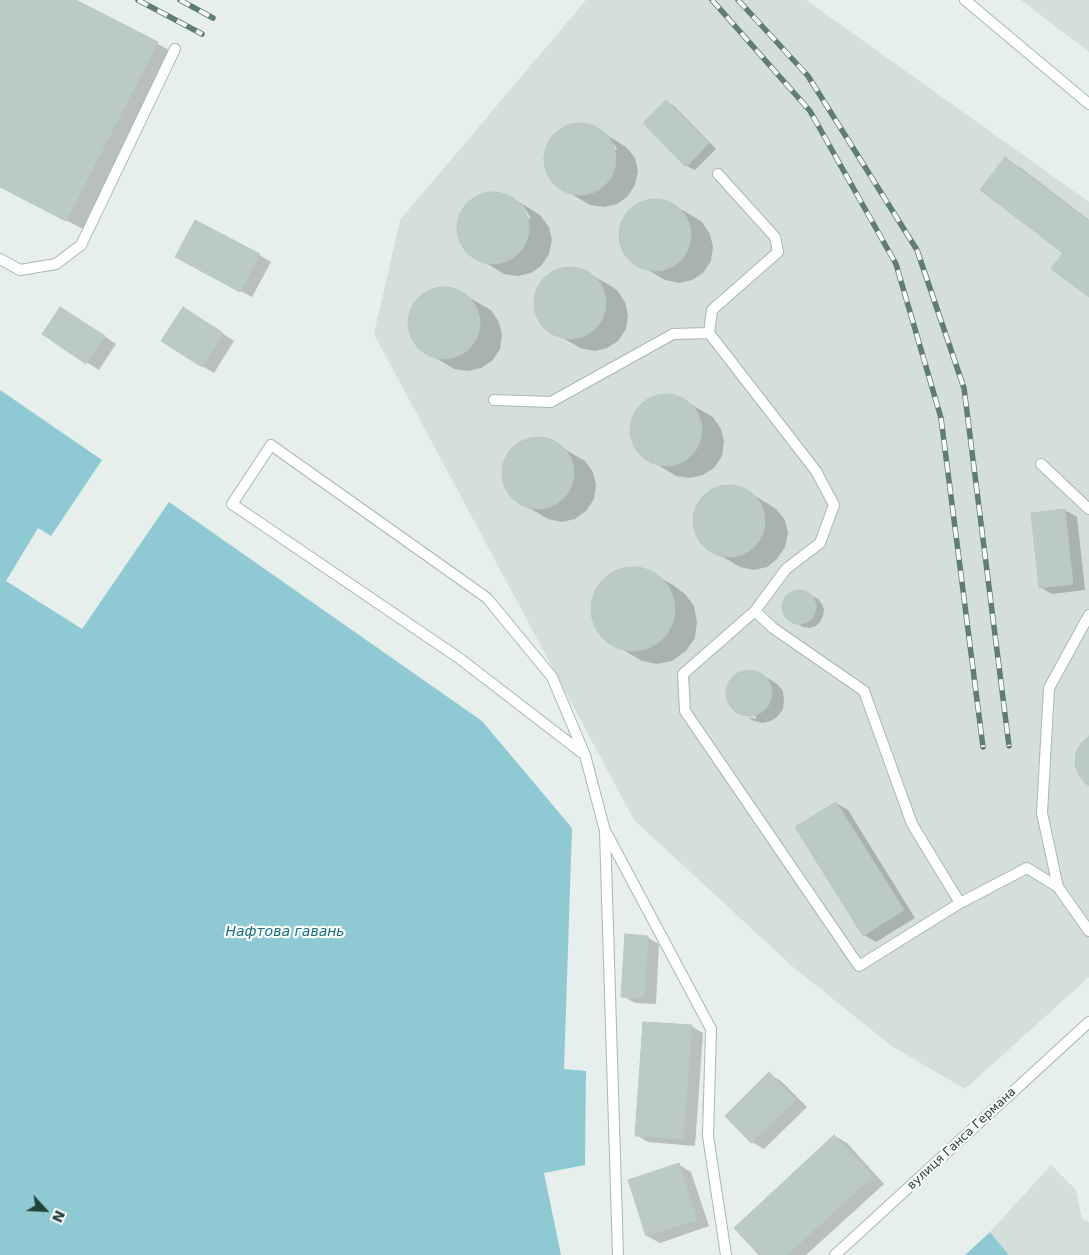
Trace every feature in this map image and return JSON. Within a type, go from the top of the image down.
[{"type":"lane","points":[[965,0],[1089,104]]},
{"type":"lane","points":[[0,259],[20,270],[56,264],[81,245],[174,49]]},
{"type":"lane","points":[[718,174],[775,237],[778,252],[712,310],[709,333],[816,471],[834,506],[820,542],[786,568],[755,611],[684,674],[685,711],[859,966],[960,903],[1027,868],[1058,887],[1089,930]]},
{"type":"lane","points":[[494,400],[551,402],[673,334],[709,333]]},
{"type":"lane","points":[[585,755],[459,658],[232,504],[271,445],[487,598],[552,677],[585,755],[605,831],[618,1255]]},
{"type":"lane","points":[[1041,464],[1089,509]]},
{"type":"lane","points":[[755,611],[773,628],[864,691],[912,824],[960,903]]},
{"type":"lane","points":[[1058,887],[1042,813],[1049,688],[1089,615]]},
{"type":"lane","points":[[605,831],[711,1029],[708,1136],[726,1255]]},
{"type":"lane","name":"вулиця Ганса Германа","points":[[835,1255],[1089,1022]]},
{"type":"shaded area","points":[[586,0],[806,0],[1089,202],[1089,977],[965,1089],[893,1047],[792,966],[634,820],[374,334],[400,220]]},
{"type":"shaded area","points":[[1021,0],[1089,0],[1089,52]]},
{"type":"shaded area","points":[[1051,1165],[1076,1190],[1082,1219],[1089,1222],[1089,1255],[1009,1255],[990,1232]]},
{"type":"water","name":"Нафтова гавань","points":[[0,390],[102,460],[51,536],[38,528],[6,581],[82,629],[169,502],[482,721],[572,828],[564,1069],[586,1071],[585,1165],[544,1173],[561,1255],[0,1255]]},
{"type":"water","points":[[990,1232],[1009,1255],[965,1255]]},
{"type":"building","points":[[0,0],[76,0],[158,42],[66,221],[0,187]]},
{"type":"building","points":[[666,100],[709,143],[686,167],[643,123]]},
{"type":"building","points":[[580,123],[600,129],[610,139],[616,159],[610,179],[600,189],[580,195],[560,189],[550,179],[544,159],[550,139],[560,129]]},
{"type":"building","points":[[1005,157],[1089,221],[1089,297],[1051,269],[1063,253],[980,190]]},
{"type":"building","points":[[493,192],[513,198],[523,208],[529,228],[523,248],[513,258],[493,264],[473,258],[463,248],[457,228],[463,208],[473,198]]},
{"type":"building","points":[[655,199],[675,205],[685,215],[691,235],[685,255],[675,265],[655,271],[635,265],[625,255],[619,235],[625,215],[635,205]]},
{"type":"building","points":[[195,220],[260,254],[240,292],[175,257]]},
{"type":"building","points":[[570,267],[590,273],[600,283],[606,303],[600,323],[590,333],[570,339],[550,333],[540,323],[534,303],[540,283],[550,273]]},
{"type":"building","points":[[444,287],[464,293],[474,303],[480,323],[474,343],[464,353],[444,359],[424,353],[414,343],[408,323],[414,303],[424,293]]},
{"type":"building","points":[[60,307],[105,336],[86,364],[42,334]]},
{"type":"building","points":[[183,307],[223,333],[202,367],[161,341]]},
{"type":"building","points":[[666,394],[686,400],[696,410],[702,430],[696,450],[686,460],[666,466],[646,460],[636,450],[630,430],[636,410],[646,400]]},
{"type":"building","points":[[538,437],[558,443],[568,453],[574,473],[568,493],[558,503],[538,509],[518,503],[508,493],[502,473],[508,453],[518,443]]},
{"type":"building","points":[[729,485],[749,491],[759,501],[765,521],[759,541],[749,551],[729,557],[709,551],[699,541],[693,521],[699,501],[709,491]]},
{"type":"building","points":[[1065,509],[1073,584],[1039,588],[1031,513]]},
{"type":"building","points":[[633,567],[649,570],[663,579],[672,593],[675,609],[672,625],[663,639],[649,648],[633,651],[617,648],[603,639],[594,625],[591,609],[594,593],[603,579],[617,570]]},
{"type":"building","points":[[799,590],[811,595],[816,607],[811,619],[799,624],[787,619],[782,607],[787,595]]},
{"type":"building","points":[[744,670],[754,670],[768,680],[772,693],[768,706],[762,712],[754,716],[744,716],[730,706],[726,698],[726,688],[736,674]]},
{"type":"building","points":[[1089,736],[1089,786],[1078,774],[1075,764],[1076,752],[1082,742]]},
{"type":"building","points":[[836,802],[904,910],[863,936],[795,827]]},
{"type":"building","points":[[625,934],[648,936],[644,998],[621,997]]},
{"type":"building","points":[[643,1022],[692,1025],[683,1139],[635,1136]]},
{"type":"building","points":[[769,1072],[796,1100],[751,1143],[725,1116]]},
{"type":"building","points":[[834,1135],[873,1176],[787,1255],[759,1255],[734,1228]]},
{"type":"building","points":[[679,1163],[697,1220],[646,1236],[628,1180]]},
{"type":"railway","points":[[138,0],[202,34]]},
{"type":"railway","points":[[180,0],[213,18]]},
{"type":"railway","points":[[712,0],[810,111],[896,264],[941,418],[983,747]]},
{"type":"railway","points":[[738,0],[808,76],[917,250],[964,388],[1009,746]]}]
